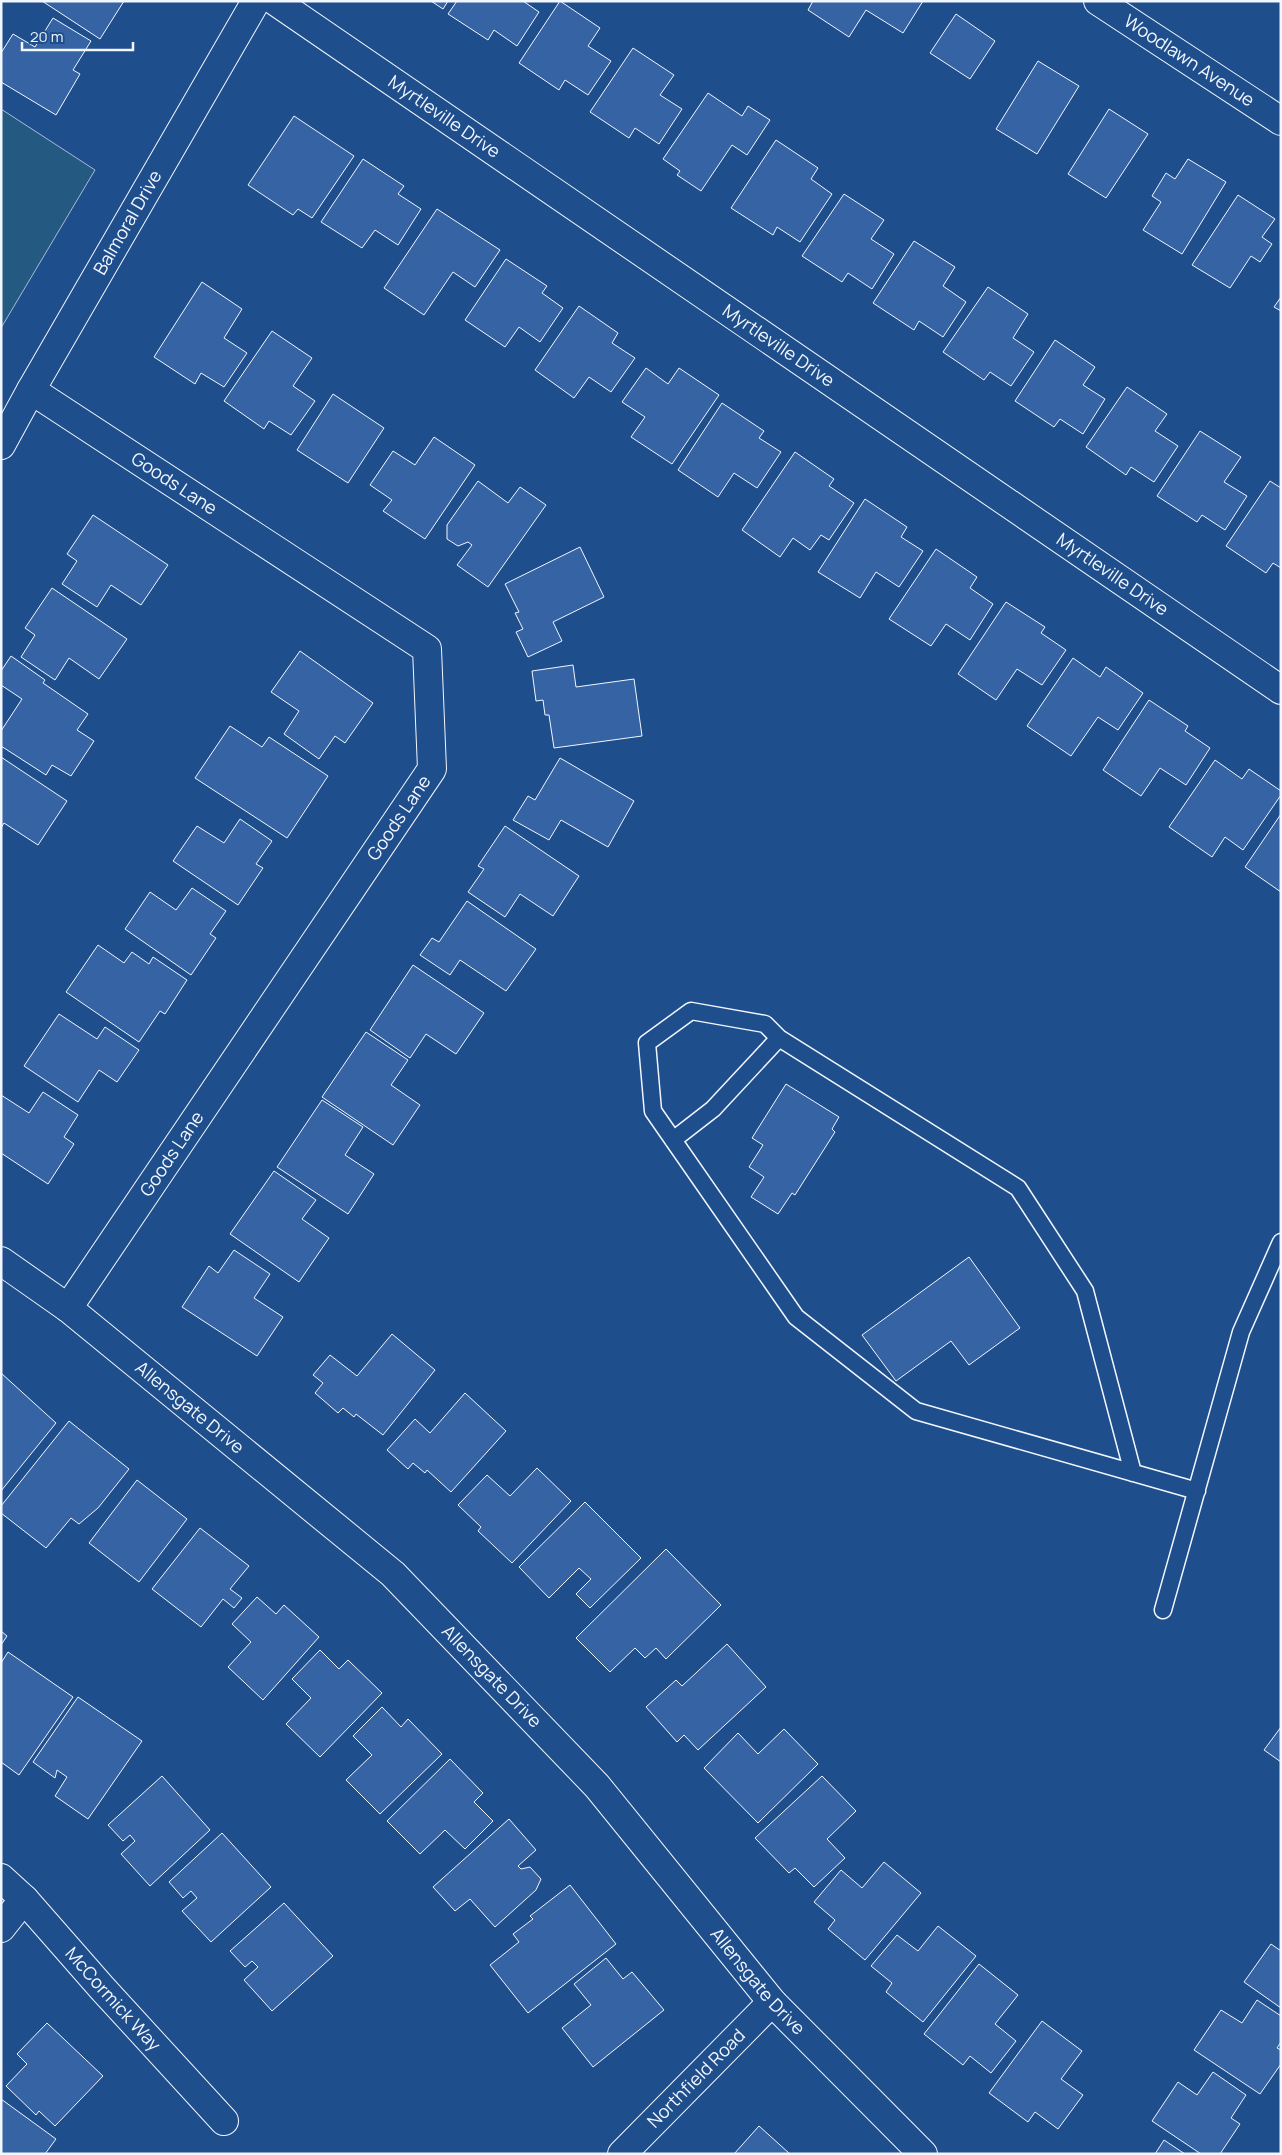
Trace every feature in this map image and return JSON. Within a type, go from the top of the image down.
[{"type":"street","name":"Balmoral Drive","points":[[1,445],[256,1]]},
{"type":"street","name":"Myrtleville Drive","points":[[275,1],[1281,690]]},
{"type":"street","name":"Woodlawn Avenue","points":[[1098,1],[1281,120]]},
{"type":"street","name":"Goods Lane","points":[[31,390],[426,649],[432,769],[68,1308]]},
{"type":"street","name":"Allensgate Drive","points":[[1,1261],[68,1308],[393,1574],[597,1786],[772,2002],[923,2154]]},
{"type":"street","name":"McCormick Way","points":[[1,1878],[24,1899],[102,1988],[224,2121]]},
{"type":"street","points":[[1,1928],[24,1899]]},
{"type":"street","name":"Northfield Road","points":[[622,2154],[772,2002]]},
{"type":"lane","points":[[1133,1473],[1084,1291],[1018,1188],[779,1038],[765,1024],[691,1010],[647,1043],[653,1111],[796,1317],[916,1411],[1133,1473],[1197,1491]]},
{"type":"lane","points":[[673,1140],[713,1109],[779,1038]]},
{"type":"lane","points":[[1164,1610],[1241,1332],[1281,1242]]},
{"type":"shaded area","points":[[1,109],[95,170],[1,328]]},
{"type":"building","points":[[42,1],[124,1],[100,39]]},
{"type":"building","points":[[431,1],[448,1],[443,9]]},
{"type":"building","points":[[457,1],[523,1],[539,12],[517,46],[494,30],[488,40],[448,14]]},
{"type":"building","points":[[560,1],[600,28],[588,46],[611,61],[588,95],[565,80],[559,90],[519,63]]},
{"type":"building","points":[[813,1],[923,1],[903,33],[866,10],[849,37],[808,10]]},
{"type":"building","points":[[956,14],[995,41],[970,79],[930,53]]},
{"type":"building","points":[[53,18],[91,41],[73,70],[80,74],[56,115],[1,82],[1,53],[13,34],[35,47]]},
{"type":"building","points":[[633,48],[674,75],[660,95],[682,109],[659,144],[635,128],[629,138],[590,112]]},
{"type":"building","points":[[1038,61],[1079,86],[1037,154],[996,129]]},
{"type":"building","points":[[708,93],[742,116],[748,106],[770,120],[747,155],[732,145],[701,191],[677,175],[680,171],[663,159]]},
{"type":"building","points":[[1109,109],[1148,134],[1106,198],[1068,174]]},
{"type":"building","points":[[294,116],[354,156],[312,218],[298,209],[293,215],[248,185]]},
{"type":"building","points":[[776,140],[818,168],[811,179],[832,194],[800,242],[777,227],[773,235],[731,208]]},
{"type":"building","points":[[363,159],[404,186],[398,194],[421,209],[398,245],[375,230],[362,248],[321,222]]},
{"type":"building","points":[[1188,159],[1226,182],[1182,254],[1143,230],[1161,202],[1152,196],[1166,173],[1175,179]]},
{"type":"building","points":[[844,194],[884,220],[871,239],[894,254],[872,289],[848,273],[842,282],[802,256]]},
{"type":"building","points":[[1238,195],[1275,219],[1262,237],[1272,244],[1260,262],[1251,256],[1230,288],[1192,265]]},
{"type":"building","points":[[437,209],[500,250],[475,287],[453,272],[424,315],[384,288]]},
{"type":"building","points":[[914,241],[955,267],[943,286],[966,302],[943,337],[919,321],[914,330],[873,303]]},
{"type":"building","points":[[506,259],[547,286],[542,293],[563,308],[540,342],[519,327],[505,347],[465,320]]},
{"type":"building","points":[[202,282],[242,309],[224,338],[247,353],[224,387],[201,373],[195,384],[154,357]]},
{"type":"building","points":[[988,287],[1028,314],[1013,338],[1034,352],[1011,386],[990,372],[984,380],[943,352]]},
{"type":"building","points":[[1281,297],[1281,311],[1274,307]]},
{"type":"building","points":[[579,306],[618,333],[612,343],[635,358],[611,392],[589,377],[574,398],[535,370]]},
{"type":"building","points":[[272,331],[312,358],[293,386],[315,401],[291,435],[269,421],[264,429],[224,401]]},
{"type":"building","points":[[1055,340],[1095,367],[1083,385],[1105,399],[1083,434],[1060,419],[1054,427],[1015,401]]},
{"type":"building","points":[[646,368],[668,384],[679,368],[719,395],[672,464],[631,437],[645,417],[622,402]]},
{"type":"building","points":[[1127,387],[1167,414],[1155,431],[1178,446],[1154,482],[1131,467],[1126,475],[1086,447]]},
{"type":"building","points":[[333,394],[384,428],[348,483],[297,450]]},
{"type":"building","points":[[722,403],[764,431],[759,438],[781,452],[757,488],[734,473],[718,497],[678,470]]},
{"type":"building","points":[[1200,431],[1241,457],[1224,482],[1247,496],[1225,530],[1202,515],[1197,522],[1157,496]]},
{"type":"building","points":[[434,437],[475,465],[425,539],[383,511],[392,500],[370,485],[393,451],[415,465]]},
{"type":"building","points":[[795,452],[834,479],[829,486],[854,503],[829,540],[821,535],[810,550],[793,538],[780,557],[742,530]]},
{"type":"building","points":[[478,481],[508,503],[520,487],[546,505],[488,587],[457,565],[472,545],[468,542],[458,546],[447,539],[447,525]]},
{"type":"building","points":[[1270,481],[1281,488],[1281,568],[1273,563],[1266,573],[1226,546]]},
{"type":"building","points":[[865,499],[907,527],[901,537],[923,551],[899,587],[876,572],[860,598],[818,572]]},
{"type":"building","points":[[93,515],[168,565],[141,605],[111,585],[97,607],[62,584],[77,561],[67,554]]},
{"type":"building","points":[[580,547],[604,597],[553,622],[562,641],[528,657],[516,632],[523,629],[515,613],[519,612],[505,584]]},
{"type":"building","points":[[936,549],[977,577],[970,588],[993,604],[970,640],[946,624],[931,646],[889,619]]},
{"type":"building","points":[[52,588],[127,639],[99,679],[69,658],[55,680],[21,657],[35,635],[25,628]]},
{"type":"building","points":[[1006,602],[1045,627],[1041,633],[1066,650],[1042,685],[1017,669],[996,700],[958,674]]},
{"type":"building","points":[[300,651],[373,703],[345,743],[335,736],[319,759],[284,734],[299,711],[271,692]]},
{"type":"building","points":[[11,656],[45,680],[43,683],[88,714],[77,730],[94,741],[71,776],[52,765],[46,775],[1,746],[1,731],[22,699],[1,685],[1,671]]},
{"type":"building","points":[[1073,658],[1100,677],[1106,667],[1143,693],[1118,730],[1098,717],[1071,756],[1027,726]]},
{"type":"building","points":[[573,665],[576,687],[634,679],[642,736],[554,748],[549,715],[545,715],[543,700],[536,701],[532,671]]},
{"type":"building","points":[[1149,700],[1188,726],[1185,731],[1210,748],[1186,785],[1160,768],[1141,796],[1103,770]]},
{"type":"building","points":[[230,726],[262,747],[269,737],[328,776],[287,838],[195,778]]},
{"type":"building","points":[[1,757],[67,801],[38,845],[4,823],[1,828]]},
{"type":"building","points":[[560,758],[634,801],[608,847],[561,820],[549,840],[513,820],[528,796],[535,800]]},
{"type":"building","points":[[1215,760],[1242,779],[1249,769],[1281,791],[1281,795],[1243,850],[1225,837],[1212,857],[1169,827]]},
{"type":"building","points":[[1281,814],[1281,892],[1245,867]]},
{"type":"building","points":[[240,819],[272,841],[256,864],[263,868],[238,905],[173,861],[197,826],[224,843]]},
{"type":"building","points":[[505,826],[579,876],[553,916],[520,894],[505,917],[468,892],[484,869],[478,866]]},
{"type":"building","points":[[192,888],[226,911],[210,934],[216,938],[191,975],[125,929],[150,892],[176,910]]},
{"type":"building","points":[[467,901],[536,949],[506,991],[460,960],[450,975],[420,955],[432,938],[439,942]]},
{"type":"building","points":[[98,945],[124,963],[132,952],[149,964],[153,957],[187,980],[165,1014],[160,1011],[139,1042],[66,992]]},
{"type":"building","points":[[413,965],[484,1013],[456,1054],[426,1034],[410,1058],[370,1030]]},
{"type":"building","points":[[59,1014],[97,1039],[105,1027],[139,1050],[117,1082],[99,1070],[78,1102],[24,1066]]},
{"type":"building","points":[[366,1032],[408,1060],[391,1085],[420,1105],[393,1145],[322,1097]]},
{"type":"building","points":[[786,1084],[839,1117],[832,1129],[835,1132],[795,1195],[792,1193],[778,1214],[751,1197],[764,1177],[749,1167],[763,1145],[752,1138]]},
{"type":"building","points":[[43,1092],[78,1115],[64,1137],[74,1144],[48,1184],[1,1153],[1,1095],[29,1113]]},
{"type":"building","points":[[322,1100],[363,1127],[345,1155],[374,1174],[348,1214],[277,1167]]},
{"type":"building","points":[[274,1171],[316,1200],[302,1219],[329,1238],[299,1282],[230,1234]]},
{"type":"building","points":[[234,1250],[270,1274],[254,1298],[283,1317],[257,1356],[182,1307],[209,1266],[218,1273]]},
{"type":"building","points":[[969,1257],[1020,1328],[969,1365],[951,1341],[896,1381],[862,1335]]},
{"type":"building","points":[[392,1334],[435,1370],[383,1435],[356,1414],[354,1417],[343,1408],[338,1413],[315,1393],[323,1383],[313,1375],[330,1355],[357,1376]]},
{"type":"building","points":[[1,1373],[56,1423],[1,1491]]},
{"type":"building","points":[[465,1393],[506,1431],[451,1492],[427,1470],[425,1473],[413,1463],[408,1469],[387,1450],[415,1419],[430,1433]]},
{"type":"building","points":[[69,1421],[129,1469],[98,1508],[79,1524],[71,1518],[46,1548],[1,1513],[1,1506]]},
{"type":"building","points":[[537,1468],[571,1501],[512,1563],[478,1531],[481,1527],[458,1505],[487,1475],[510,1496]]},
{"type":"building","points":[[137,1480],[187,1519],[139,1582],[89,1543]]},
{"type":"building","points":[[585,1502],[641,1558],[590,1608],[576,1594],[591,1579],[579,1568],[549,1598],[519,1567]]},
{"type":"building","points":[[200,1528],[249,1566],[230,1589],[242,1598],[234,1608],[223,1599],[201,1627],[152,1589]]},
{"type":"building","points":[[666,1549],[721,1605],[666,1659],[656,1648],[645,1658],[635,1648],[610,1672],[576,1638]]},
{"type":"building","points":[[257,1597],[276,1614],[284,1605],[319,1637],[263,1700],[228,1667],[251,1642],[232,1624]]},
{"type":"building","points":[[1,1631],[7,1636],[1,1645]]},
{"type":"building","points":[[727,1644],[766,1687],[698,1750],[684,1735],[677,1742],[646,1707],[676,1680],[682,1686]]},
{"type":"building","points":[[320,1650],[339,1669],[348,1660],[382,1693],[320,1757],[286,1724],[311,1698],[292,1679]]},
{"type":"building","points":[[8,1652],[73,1697],[19,1775],[1,1762],[1,1663]]},
{"type":"building","points":[[78,1697],[142,1741],[88,1819],[55,1796],[67,1777],[57,1770],[55,1778],[33,1762]]},
{"type":"building","points":[[382,1707],[401,1727],[408,1719],[442,1754],[380,1814],[346,1780],[372,1755],[353,1736]]},
{"type":"building","points":[[1281,1727],[1281,1762],[1264,1750]]},
{"type":"building","points":[[784,1729],[818,1764],[758,1823],[704,1768],[738,1733],[758,1754]]},
{"type":"building","points":[[450,1759],[483,1793],[474,1802],[493,1821],[465,1849],[445,1830],[420,1854],[387,1821]]},
{"type":"building","points":[[162,1776],[210,1830],[150,1886],[121,1854],[135,1841],[130,1835],[123,1841],[108,1825]]},
{"type":"building","points":[[822,1776],[856,1811],[827,1839],[845,1858],[814,1887],[795,1868],[789,1873],[755,1838]]},
{"type":"building","points":[[509,1819],[536,1850],[518,1866],[521,1869],[530,1867],[541,1879],[536,1890],[495,1927],[470,1899],[455,1911],[433,1887]]},
{"type":"building","points":[[222,1833],[271,1887],[211,1942],[182,1911],[197,1898],[191,1891],[183,1898],[169,1882]]},
{"type":"building","points":[[884,1862],[921,1893],[865,1960],[828,1929],[835,1920],[814,1902],[841,1870],[862,1888]]},
{"type":"building","points":[[570,1885],[616,1944],[528,2013],[490,1965],[519,1942],[513,1934],[533,1919],[530,1916]]},
{"type":"building","points":[[284,1903],[333,1956],[272,2011],[244,1980],[258,1967],[252,1961],[245,1967],[230,1951]]},
{"type":"building","points":[[938,1926],[976,1956],[923,2022],[886,1992],[892,1983],[871,1966],[897,1935],[918,1951]]},
{"type":"building","points":[[1271,1944],[1281,1951],[1281,2008],[1244,1982]]},
{"type":"building","points":[[606,1958],[623,1979],[632,1972],[664,2010],[593,2067],[562,2028],[591,2005],[574,1984]]},
{"type":"building","points":[[979,1964],[1018,1995],[995,2024],[1016,2041],[991,2073],[970,2056],[963,2065],[924,2034]]},
{"type":"building","points":[[1257,2000],[1281,2016],[1281,2042],[1277,2048],[1281,2050],[1281,2064],[1260,2094],[1194,2050],[1221,2010],[1242,2023]]},
{"type":"building","points":[[1042,2021],[1082,2051],[1061,2079],[1083,2095],[1058,2129],[1035,2112],[1028,2122],[989,2093]]},
{"type":"building","points":[[47,2023],[103,2076],[55,2126],[39,2111],[36,2115],[6,2086],[27,2064],[17,2054]]},
{"type":"building","points":[[1213,2072],[1246,2095],[1231,2118],[1240,2124],[1220,2154],[1201,2154],[1152,2121],[1178,2082],[1197,2095]]},
{"type":"building","points":[[1,2099],[56,2139],[45,2154],[1,2154]]},
{"type":"building","points":[[759,2126],[790,2154],[734,2154]]},
{"type":"building","points":[[1164,2140],[1185,2154],[1155,2154]]}]
